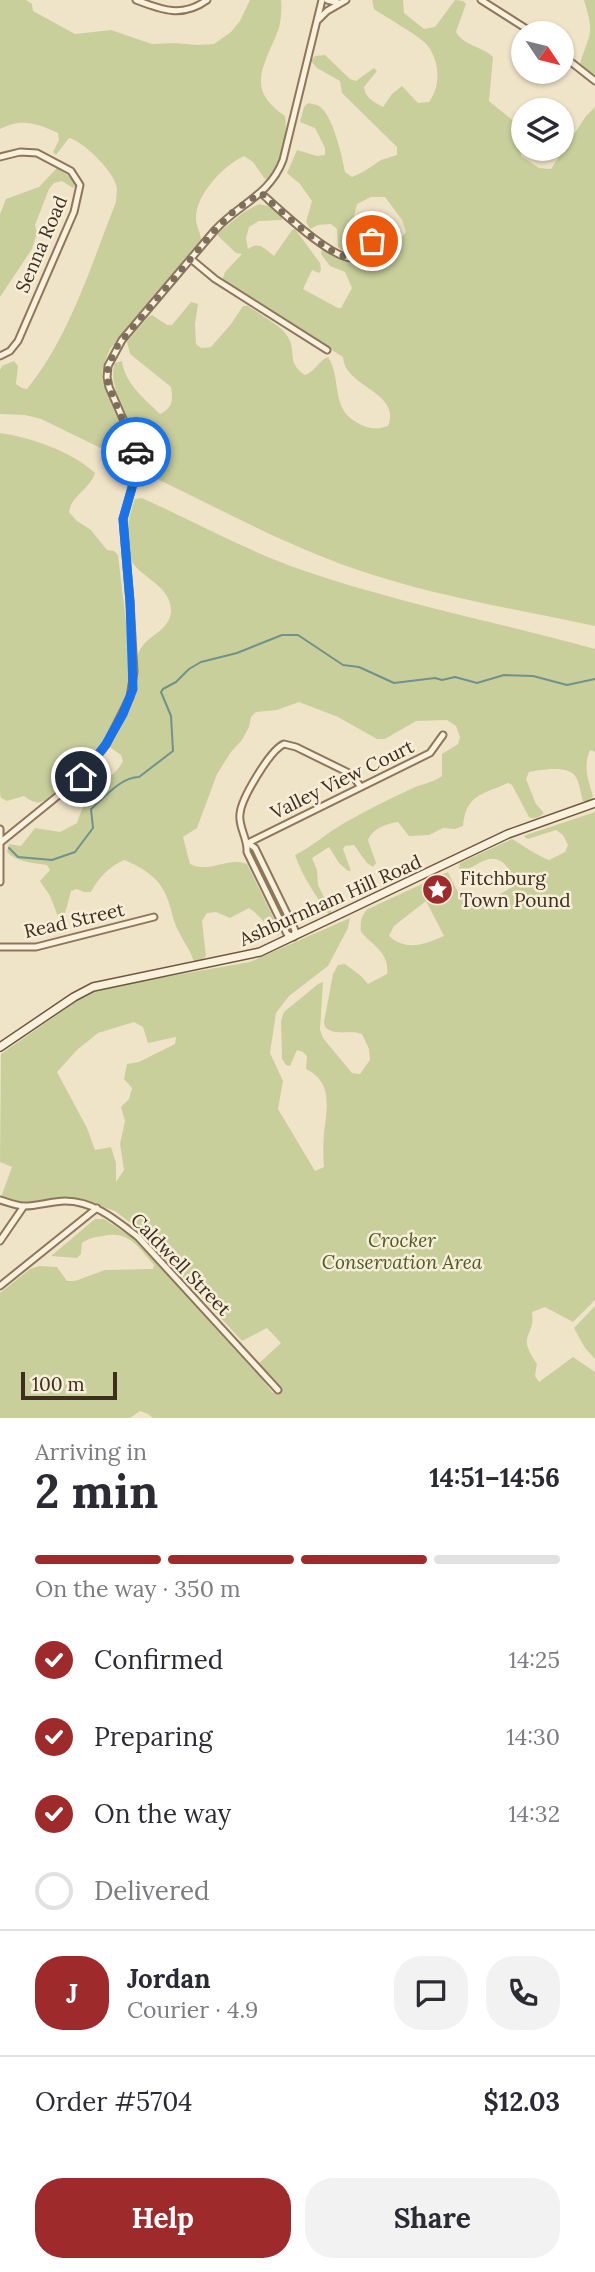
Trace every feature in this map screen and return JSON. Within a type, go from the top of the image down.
[{"type":"street","points":[[136,0],[169,11],[184,12],[207,0]]},
{"type":"street","points":[[1,842],[81,777],[106,744],[131,697],[134,671],[123,519],[137,460],[134,444],[109,387],[107,372],[113,355],[122,340],[226,219],[273,181],[283,160],[324,0],[339,3]]},
{"type":"street","points":[[316,23],[327,11],[346,0]]},
{"type":"street","points":[[481,0],[514,21]]},
{"type":"street","points":[[574,64],[595,81]]},
{"type":"street","name":"Senna Road","points":[[0,158],[20,152],[37,153],[71,171],[80,185],[75,212],[18,341],[10,351],[0,356]]},
{"type":"street","points":[[261,193],[313,239],[342,256],[359,256],[376,236]]},
{"type":"street","points":[[191,259],[215,279],[327,350]]},
{"type":"street","name":"Valley View Court","points":[[248,843],[430,753],[443,735]]},
{"type":"street","points":[[294,937],[287,934],[247,852],[248,843],[240,822],[242,806],[273,752],[282,745],[296,747],[351,774],[361,787]]},
{"type":"street","name":"Ashburnham Hill Road","points":[[0,1047],[93,986],[248,956],[294,937],[508,834],[595,803]]},
{"type":"street","points":[[0,828],[0,882]]},
{"type":"street","name":"Read Street","points":[[0,947],[36,947],[154,917]]},
{"type":"street","name":"Caldwell Street","points":[[0,1200],[24,1206],[67,1201],[97,1208],[114,1218],[138,1237],[278,1390]]},
{"type":"street","points":[[0,1241],[24,1206]]},
{"type":"street","points":[[0,1286],[97,1208]]},
{"type":"green space","points":[[0,0],[26,0],[32,4],[33,11],[75,34],[111,30],[152,44],[197,45],[214,44],[231,32],[240,21],[250,0],[281,0],[279,28],[264,64],[261,85],[272,106],[285,116],[286,132],[281,158],[270,180],[265,179],[253,162],[244,156],[228,166],[212,182],[197,210],[196,222],[201,240],[110,349],[103,366],[102,379],[122,422],[130,448],[126,455],[111,453],[41,419],[0,414],[2,366],[14,361],[18,366],[16,384],[27,389],[42,368],[56,346],[78,299],[116,202],[117,187],[104,165],[75,140],[69,138],[56,155],[53,152],[59,140],[58,133],[29,123],[0,129]]},
{"type":"green space","points":[[372,0],[403,0],[404,13],[424,29],[435,27],[455,0],[466,4],[456,32],[459,37],[493,57],[489,101],[511,119],[511,161],[528,161],[539,168],[551,169],[556,161],[574,161],[574,134],[595,107],[595,626],[384,579],[303,549],[252,526],[151,476],[144,468],[118,399],[113,373],[115,363],[122,361],[131,384],[160,414],[171,403],[171,387],[130,354],[127,342],[148,317],[152,315],[167,325],[172,325],[191,302],[198,304],[196,344],[201,348],[211,347],[243,306],[248,306],[285,333],[291,342],[294,362],[305,375],[328,357],[335,374],[339,400],[348,416],[368,427],[388,426],[390,415],[387,405],[352,376],[343,357],[222,281],[225,272],[242,254],[236,253],[218,236],[218,233],[244,212],[259,204],[268,206],[282,217],[282,220],[259,221],[249,227],[246,238],[248,249],[258,246],[274,256],[295,229],[320,263],[321,270],[319,273],[312,270],[303,289],[341,308],[352,288],[345,272],[330,266],[321,254],[322,249],[352,262],[398,241],[406,232],[402,220],[385,197],[371,197],[357,204],[354,220],[358,246],[354,254],[347,254],[338,247],[337,229],[331,224],[310,229],[306,222],[312,201],[300,184],[287,173],[297,150],[317,156],[325,155],[325,148],[315,128],[300,122],[304,107],[308,103],[319,106],[329,118],[345,172],[352,177],[381,160],[397,155],[397,147],[342,93],[340,81],[317,68],[311,61],[315,56],[325,55],[350,79],[356,81],[374,68],[377,71],[364,87],[370,99],[383,107],[402,86],[418,103],[429,102],[433,96],[438,74],[428,46],[374,9]]},
{"type":"green space","points":[[584,0],[595,0],[595,75],[580,64],[590,33]]},
{"type":"green space","points":[[57,168],[73,179],[75,186],[73,188],[62,181],[54,183],[49,189],[35,225],[37,233],[32,249],[0,297],[0,214],[6,199],[39,187]]},
{"type":"green space","points":[[0,433],[50,447],[75,458],[95,473],[69,512],[91,530],[107,550],[118,555],[130,654],[129,693],[116,724],[72,780],[42,802],[35,802],[24,796],[7,801],[1,798],[0,793]]},
{"type":"green space","points":[[142,498],[241,545],[338,582],[595,649],[595,752],[590,750],[587,762],[593,796],[589,802],[583,801],[577,779],[569,771],[556,769],[529,772],[526,779],[536,804],[544,813],[537,818],[529,817],[512,785],[508,783],[483,793],[472,801],[463,826],[455,829],[443,828],[429,835],[409,836],[398,822],[385,825],[368,840],[376,863],[373,867],[354,845],[345,846],[343,849],[351,871],[348,871],[329,847],[312,858],[317,870],[318,885],[332,913],[329,915],[305,878],[295,855],[362,813],[442,776],[442,754],[458,744],[460,737],[456,726],[447,720],[416,721],[385,739],[377,739],[338,717],[299,702],[277,710],[256,712],[251,717],[242,740],[217,774],[197,828],[183,837],[190,864],[197,867],[232,862],[247,864],[280,931],[279,935],[249,908],[230,918],[216,912],[207,913],[202,921],[206,956],[200,962],[194,962],[161,886],[145,871],[124,860],[105,873],[91,892],[77,889],[71,891],[63,921],[59,919],[50,896],[40,881],[50,870],[47,865],[20,860],[7,852],[9,844],[21,846],[35,828],[60,832],[77,823],[89,798],[123,761],[121,755],[110,745],[134,693],[139,652],[167,623],[171,611],[170,602],[162,589],[137,568],[129,556],[127,530],[130,513],[135,499]]},
{"type":"green space","name":"Crocker Conservation Area","points":[[595,812],[595,1300],[573,1322],[545,1307],[532,1312],[527,1341],[537,1364],[535,1376],[539,1382],[573,1357],[595,1372],[595,1418],[153,1418],[140,1411],[130,1418],[0,1418],[0,1293],[30,1269],[39,1266],[57,1267],[67,1281],[75,1281],[105,1270],[153,1269],[154,1265],[138,1246],[120,1235],[87,1240],[82,1243],[81,1254],[77,1258],[51,1256],[95,1219],[104,1219],[136,1240],[247,1360],[273,1393],[279,1388],[258,1364],[281,1343],[267,1328],[242,1341],[140,1230],[115,1211],[91,1203],[24,1206],[0,1200],[12,1167],[0,1162],[1,1054],[87,994],[108,987],[250,962],[350,918],[348,928],[328,966],[289,996],[276,1013],[270,1053],[283,1081],[278,1109],[315,1171],[324,1167],[326,1097],[321,1081],[306,1069],[307,1056],[303,1052],[297,1050],[290,1066],[282,1059],[281,1021],[284,1012],[323,982],[320,1030],[323,1038],[352,1073],[360,1074],[370,1060],[369,1049],[362,1034],[334,1032],[325,1027],[324,1022],[333,974],[338,965],[345,964],[368,984],[387,974],[386,961],[380,950],[361,932],[364,914],[368,909],[448,872],[468,904],[481,904],[514,886],[510,871],[504,863],[495,859],[483,861],[463,872],[459,869],[460,863],[512,839],[549,860],[565,852],[568,845],[563,835],[556,830],[528,839],[524,837]],"holes":[[[426,901],[444,936],[415,945],[402,944],[389,936],[394,926]],[[134,1022],[143,1027],[148,1043],[176,1037],[175,1044],[139,1062],[127,1064],[124,1079],[132,1088],[129,1099],[121,1107],[125,1121],[120,1144],[124,1170],[116,1182],[116,1163],[111,1147],[95,1150],[87,1128],[57,1072],[77,1050],[98,1033]]]},
{"type":"green space","points":[[595,1306],[595,1359],[585,1348],[574,1328]]},
{"type":"waterway","points":[[9,848],[18,857],[52,860],[75,852],[93,828],[91,809],[120,784],[139,777],[173,751],[171,716],[161,692],[163,689],[201,662],[237,653],[282,635],[298,635],[343,665],[359,667],[394,683],[455,677],[477,683],[504,675],[533,676],[567,685],[595,679]]},
{"type":"way so far","points":[[136,452],[109,387],[108,366],[115,350],[150,305],[230,215],[261,193],[313,239],[342,256],[356,258],[372,241]]},
{"type":"place","name":"Fitchburg Town Pound","points":[[437,889]]},
{"type":"route","points":[[81,777],[106,744],[133,689],[129,580],[123,519],[135,477],[136,452]]}]
